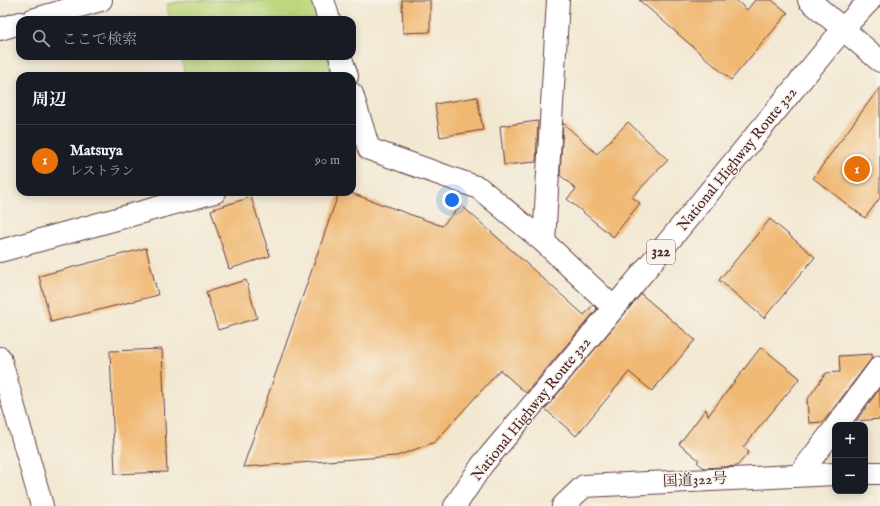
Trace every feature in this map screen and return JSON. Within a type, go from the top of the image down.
[{"type":"main road","points":[[46,16],[101,0]]},
{"type":"main road","points":[[323,0],[328,16]]},
{"type":"main road","points":[[544,242],[558,0]]},
{"type":"main road","points":[[809,0],[880,61]]},
{"type":"main road","name":"National Highway Route 322","points":[[455,506],[482,465],[614,308],[843,29],[870,0]]},
{"type":"main road","points":[[0,29],[16,24]]},
{"type":"main road","points":[[341,60],[345,72]]},
{"type":"main road","points":[[356,120],[361,152],[478,188],[544,242],[614,308]]},
{"type":"main road","points":[[0,251],[200,196]]},
{"type":"main road","points":[[0,358],[42,506]]},
{"type":"main road","points":[[839,422],[880,367]]},
{"type":"main road","points":[[799,475],[832,432]]},
{"type":"main road","points":[[868,473],[880,473]]},
{"type":"main road","name":"国道322号","points":[[563,506],[584,486],[832,474]]},
{"type":"green space","points":[[186,0],[312,0],[317,16],[170,16],[166,5]]},
{"type":"green space","points":[[181,60],[329,60],[332,72],[185,72]]},
{"type":"building","points":[[402,0],[430,0],[430,32],[403,33]]},
{"type":"building","points":[[639,0],[736,0],[747,10],[755,0],[772,0],[788,13],[731,80]]},
{"type":"building","points":[[880,87],[880,198],[865,218],[813,178]]},
{"type":"building","points":[[477,97],[483,130],[440,137],[435,104]]},
{"type":"building","points":[[538,121],[536,162],[504,165],[500,126]]},
{"type":"building","points":[[628,122],[668,160],[632,197],[640,203],[613,237],[567,199],[576,189],[560,175],[563,123],[597,154]]},
{"type":"building","points":[[356,195],[442,226],[461,205],[584,315],[593,305],[597,309],[526,393],[500,370],[435,442],[397,456],[243,467],[338,196]]},
{"type":"building","points":[[251,197],[270,256],[229,269],[211,210]]},
{"type":"building","points":[[770,219],[815,257],[764,318],[719,280]]},
{"type":"building","points":[[146,248],[158,295],[51,322],[39,276]]},
{"type":"building","points":[[246,280],[257,318],[218,330],[206,292]]},
{"type":"building","points":[[641,294],[695,340],[652,391],[629,372],[576,436],[545,409]]},
{"type":"building","points":[[761,347],[800,378],[743,447],[749,452],[737,466],[704,468],[697,462],[699,460],[679,444],[706,409],[708,416]]},
{"type":"building","points":[[162,349],[167,472],[115,474],[110,351]]},
{"type":"building","points":[[872,354],[872,358],[823,422],[809,423],[807,400],[826,373],[840,372],[839,356]]},
{"type":"building","points":[[880,388],[880,419],[856,421]]},
{"type":"place","name":"Matsuya","points":[[857,169]]}]
